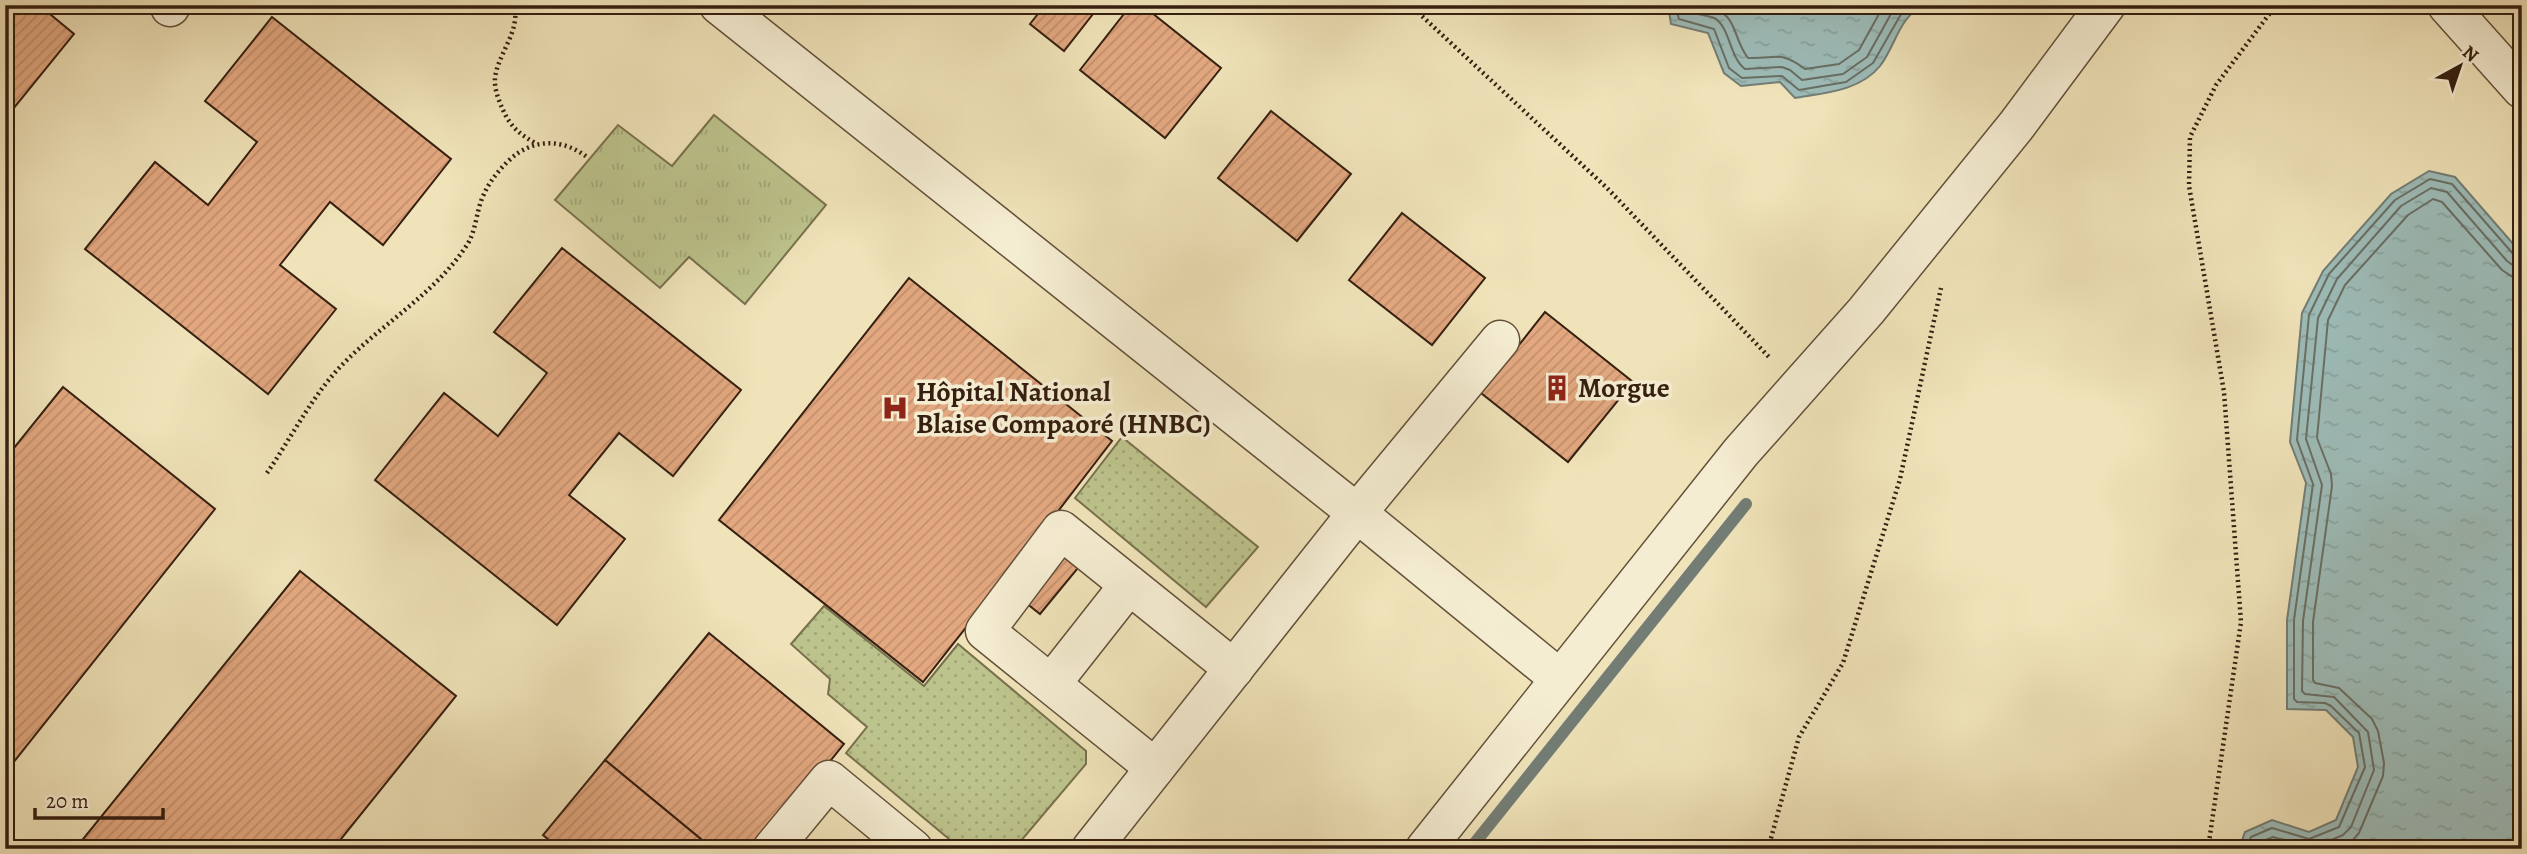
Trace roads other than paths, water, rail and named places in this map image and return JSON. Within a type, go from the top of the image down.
[{"type":"street","points":[[719,5],[1357,513],[1560,679]]},
{"type":"street","points":[[1425,849],[1733,462],[1866,311],[2016,126],[2106,5]]},
{"type":"street","points":[[2447,5],[2522,89]]},
{"type":"street","points":[[1091,849],[1357,513],[1500,340]]},
{"type":"street","points":[[1155,768],[985,631],[1061,530],[1234,669]]},
{"type":"street","points":[[1051,684],[1129,585]]},
{"type":"street","points":[[772,849],[829,780],[913,849]]},
{"type":"water","points":[[1668,5],[1923,5],[1908,17],[1880,66],[1872,74],[1841,90],[1795,98],[1780,82],[1741,86],[1724,73],[1708,33],[1671,24]]},
{"type":"water","points":[[2429,171],[2455,177],[2522,254],[2522,849],[2239,849],[2245,832],[2272,820],[2309,832],[2336,820],[2358,767],[2353,737],[2326,710],[2287,709],[2287,620],[2306,483],[2290,442],[2302,313],[2323,271],[2391,194]]},
{"type":"waterway","points":[[1470,849],[1746,504]]},
{"type":"place","name":"Morgue","points":[[1557,388]]},
{"type":"place","name":"Hôpital National Blaise Compaoré (HNBC)","points":[[895,408]]}]
